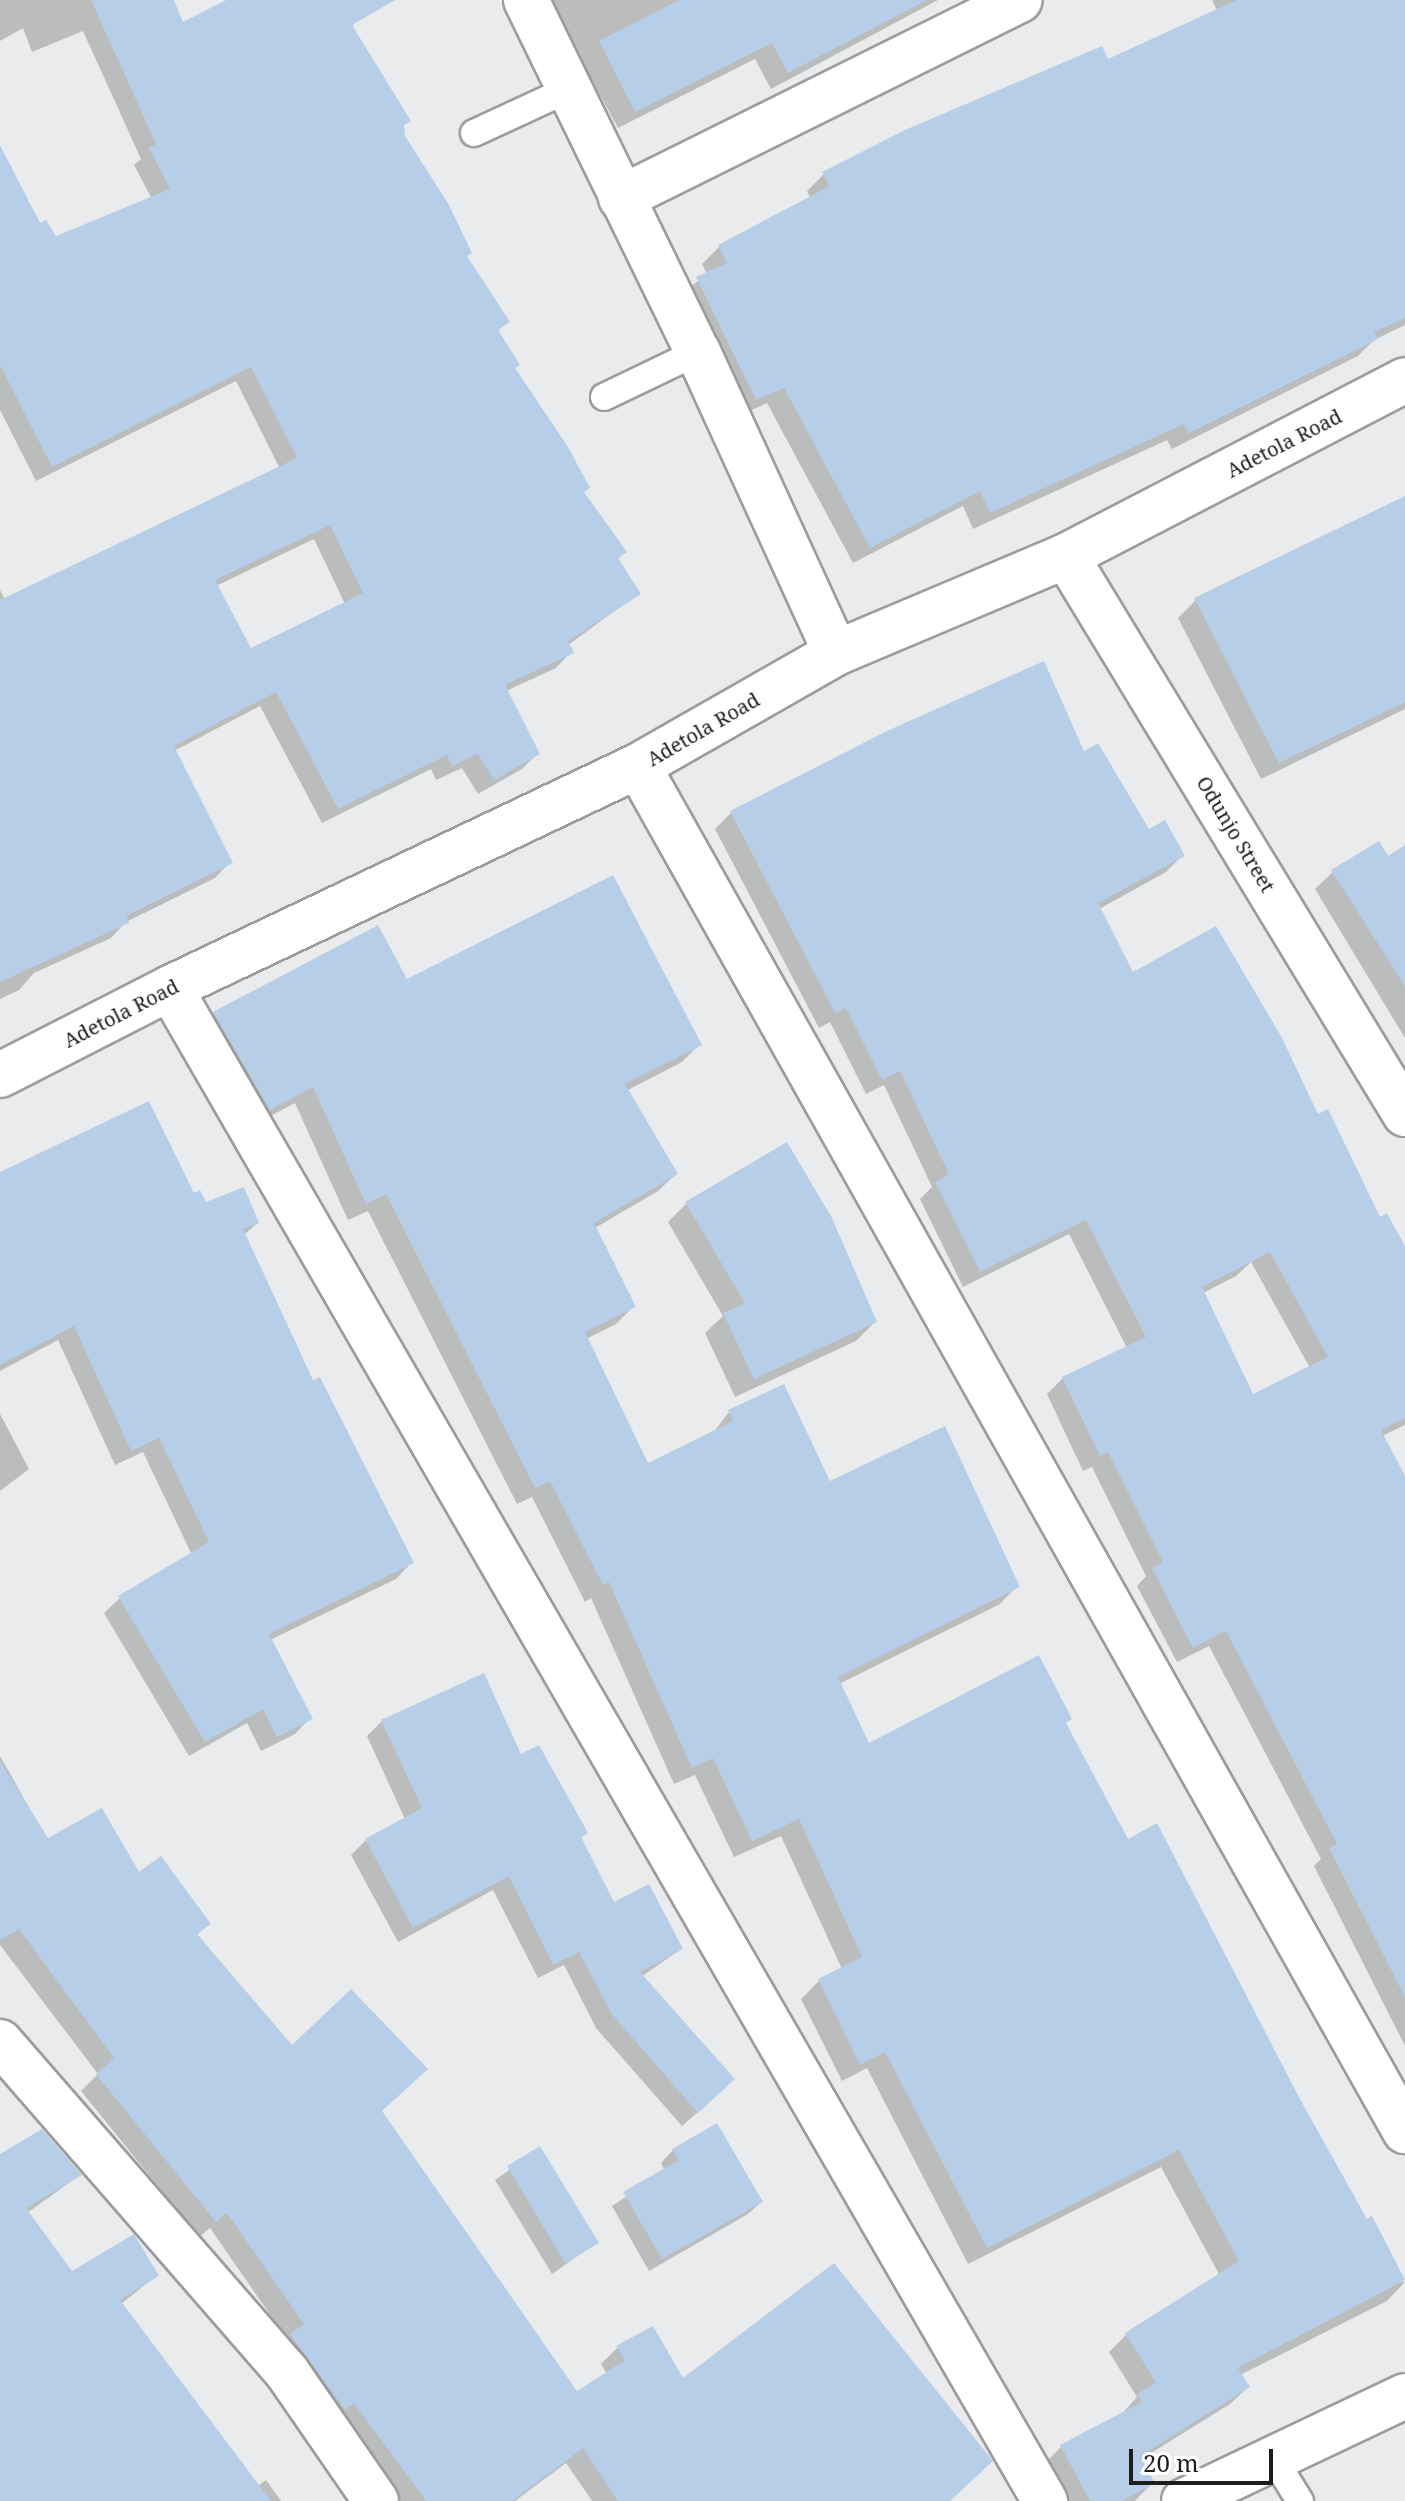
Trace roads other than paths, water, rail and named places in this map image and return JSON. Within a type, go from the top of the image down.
[{"type":"street","points":[[526,0],[567,90],[698,352],[836,653]]},
{"type":"street","points":[[621,198],[1020,0]]},
{"type":"street","name":"Adetola Road","points":[[0,1075],[170,988],[638,766],[836,653],[1066,556],[1405,380]]},
{"type":"street","name":"Odunjo Street","points":[[1066,556],[1405,1114]]},
{"type":"street","points":[[638,766],[1405,2131]]},
{"type":"street","points":[[170,988],[1045,2501]]},
{"type":"street","points":[[4,2056],[287,2372],[376,2501]]},
{"type":"street","points":[[1184,2501],[1272,2456],[1405,2396]]},
{"type":"lane","points":[[474,133],[567,90]]},
{"type":"lane","points":[[604,397],[698,352]]},
{"type":"lane","points":[[1272,2456],[1300,2501]]}]
